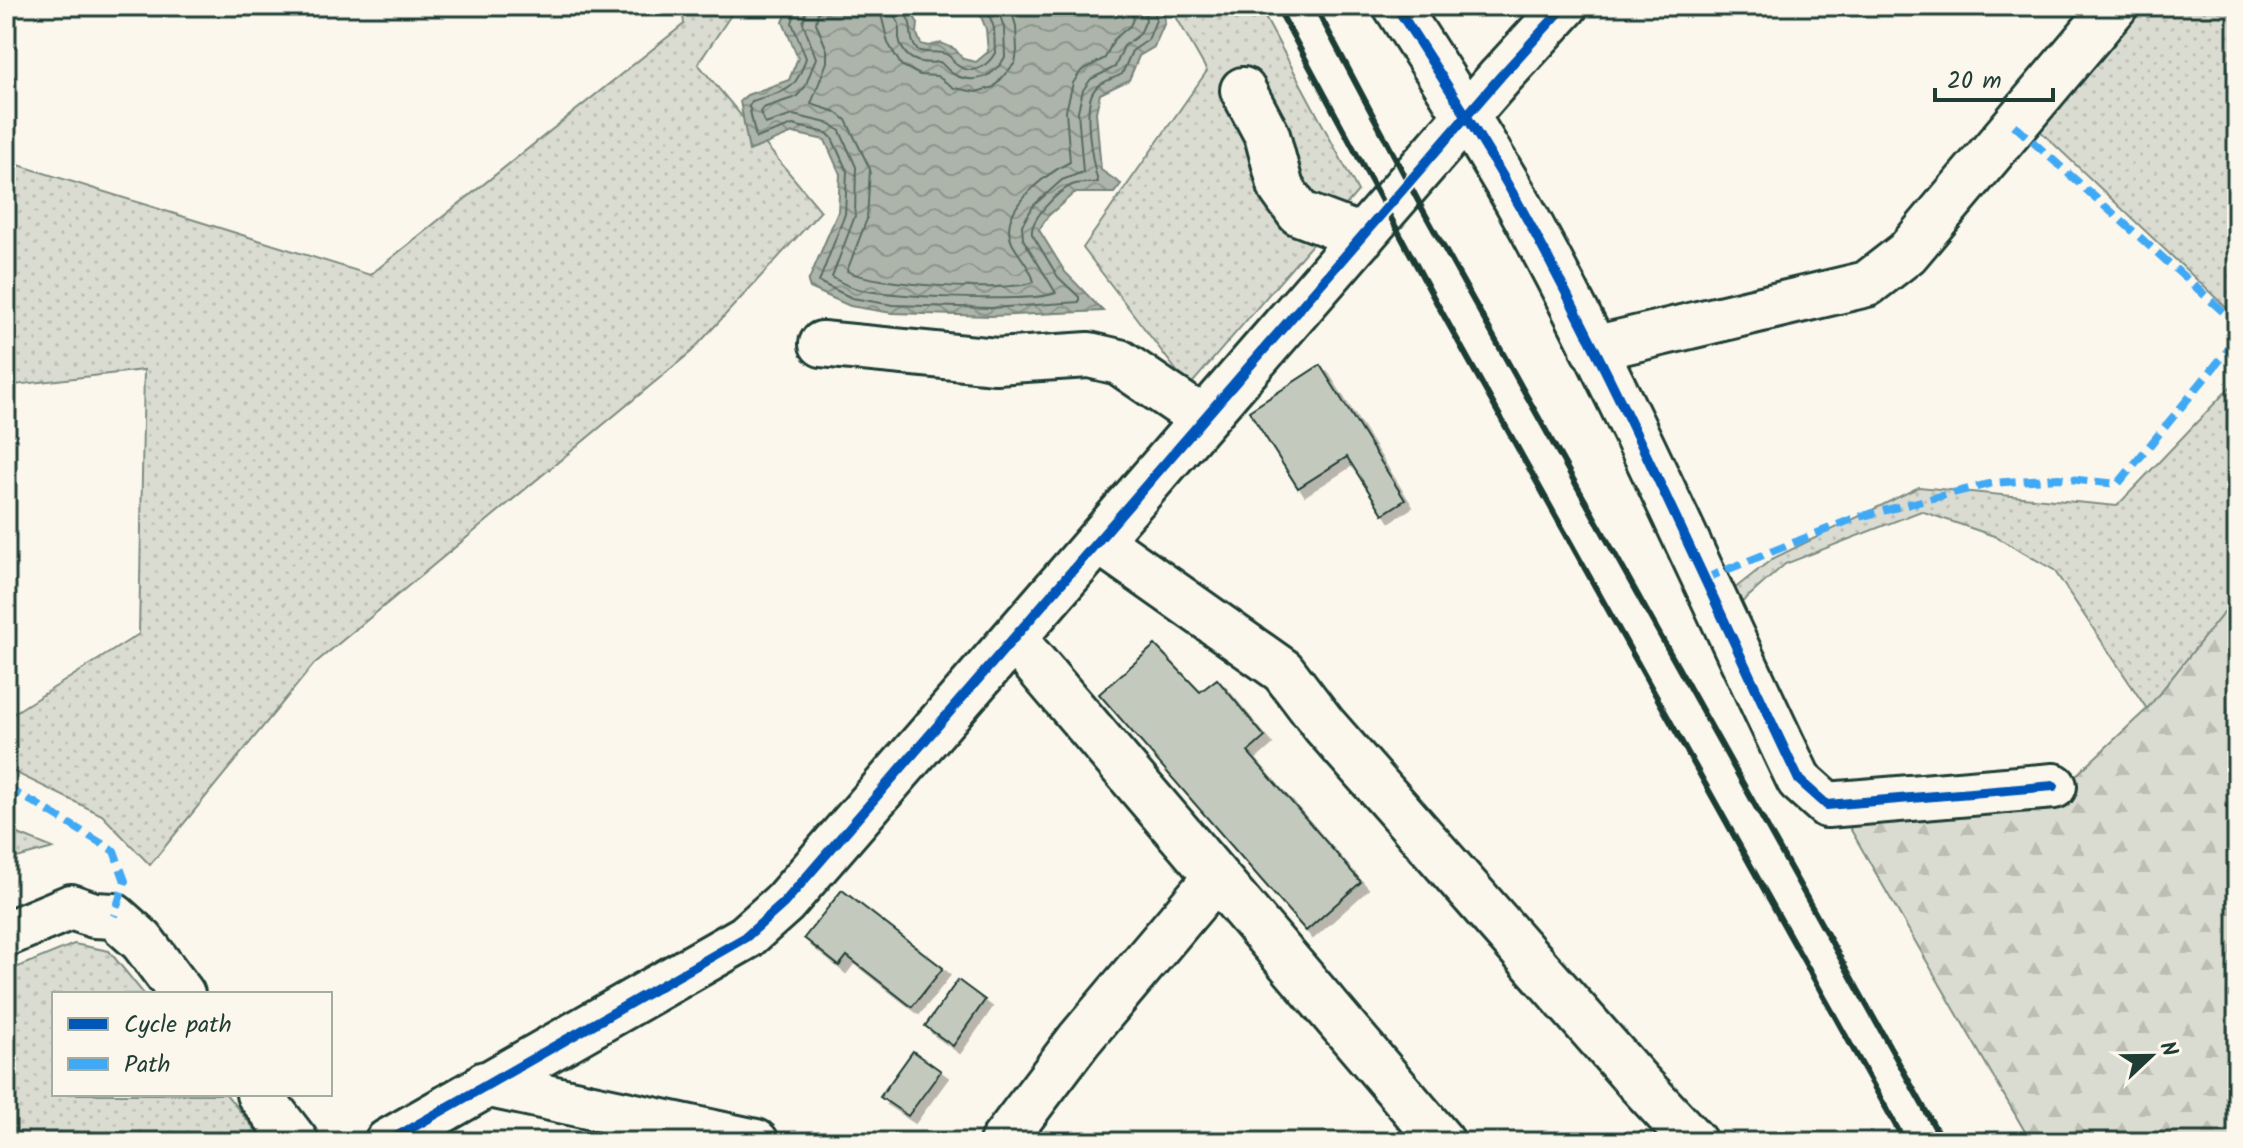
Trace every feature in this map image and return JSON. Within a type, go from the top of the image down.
[{"type":"street","points":[[1396,6],[1532,227],[1634,429],[1799,780],[1827,805],[2054,786]]},
{"type":"street","points":[[387,1142],[746,937],[784,903],[1466,116],[1565,6]]},
{"type":"street","points":[[1593,349],[1867,284],[1907,253],[2115,6]]},
{"type":"street","points":[[1243,90],[1267,135],[1281,188],[1299,213],[1362,237]]},
{"type":"street","points":[[822,344],[996,361],[1089,355],[1119,362],[1203,419]]},
{"type":"street","points":[[1099,541],[1283,671],[1334,737],[1694,1142]]},
{"type":"street","points":[[1014,639],[1442,1142]]},
{"type":"street","points":[[1002,1142],[1079,1040],[1216,877]]},
{"type":"street","points":[[6,934],[71,907],[94,915],[114,916],[142,941],[180,992]]},
{"type":"street","points":[[485,1084],[756,1142]]},
{"type":"street","points":[[261,1096],[296,1142]]},
{"type":"green space","points":[[682,6],[737,6],[698,64],[821,211],[691,352],[314,664],[150,865],[102,815],[6,768],[6,718],[139,634],[144,370],[6,386],[6,161],[370,275],[684,24]]},
{"type":"green space","points":[[1170,6],[1259,6],[1358,191],[1189,387],[1083,248],[1207,71]]},
{"type":"green space","points":[[2143,6],[2237,6],[2237,318],[2037,128]]},
{"type":"green space","points":[[2237,380],[2237,596],[2147,709],[2054,570],[1994,536],[1921,511],[1785,564],[1740,604],[1734,589],[1772,559],[1919,487],[2117,506]]},
{"type":"green space","points":[[2237,596],[2237,1142],[2031,1142],[1840,811],[2042,807],[2147,709]]},
{"type":"green space","points":[[6,829],[53,848],[6,861]]},
{"type":"green space","points":[[74,944],[109,951],[142,992],[52,992],[52,1096],[228,1096],[265,1142],[6,1142],[6,976],[13,969]]},
{"type":"water","points":[[790,6],[907,6],[918,23],[917,34],[921,44],[941,43],[955,49],[963,59],[976,62],[988,52],[986,29],[978,9],[981,6],[1158,6],[1164,13],[1165,22],[1154,47],[1139,56],[1129,80],[1100,94],[1096,112],[1101,170],[1121,184],[1114,193],[1074,193],[1048,216],[1039,230],[1065,272],[1103,311],[991,316],[892,313],[850,306],[810,288],[808,282],[838,212],[840,174],[825,140],[793,133],[749,151],[740,101],[747,95],[789,80],[798,58],[783,22]]},
{"type":"building","points":[[1320,365],[1405,500],[1383,514],[1347,457],[1298,488],[1249,411]]},
{"type":"building","points":[[1155,645],[1200,692],[1217,679],[1265,737],[1248,752],[1361,882],[1306,931],[1099,694]]},
{"type":"building","points":[[842,890],[943,968],[912,1007],[847,956],[839,966],[804,938]]},
{"type":"building","points":[[958,980],[985,1000],[953,1046],[925,1026]]},
{"type":"building","points":[[913,1051],[941,1071],[908,1116],[880,1097]]},
{"type":"railway","points":[[1277,6],[1434,298],[1905,1142]]},
{"type":"railway","points":[[1315,6],[1424,212],[1943,1142]]},
{"type":"marked path","points":[[2014,125],[2237,324]]},
{"type":"marked path","points":[[1704,579],[1855,518],[1992,483],[2058,478],[2118,484],[2237,339]]},
{"type":"marked path","points":[[6,788],[114,851],[125,881],[114,916]]},
{"type":"cycle path","points":[[1396,6],[1500,172],[1568,296],[1799,780],[1827,805],[2054,786]]},
{"type":"cycle path","points":[[387,1142],[746,937],[784,903],[1565,6]]}]
